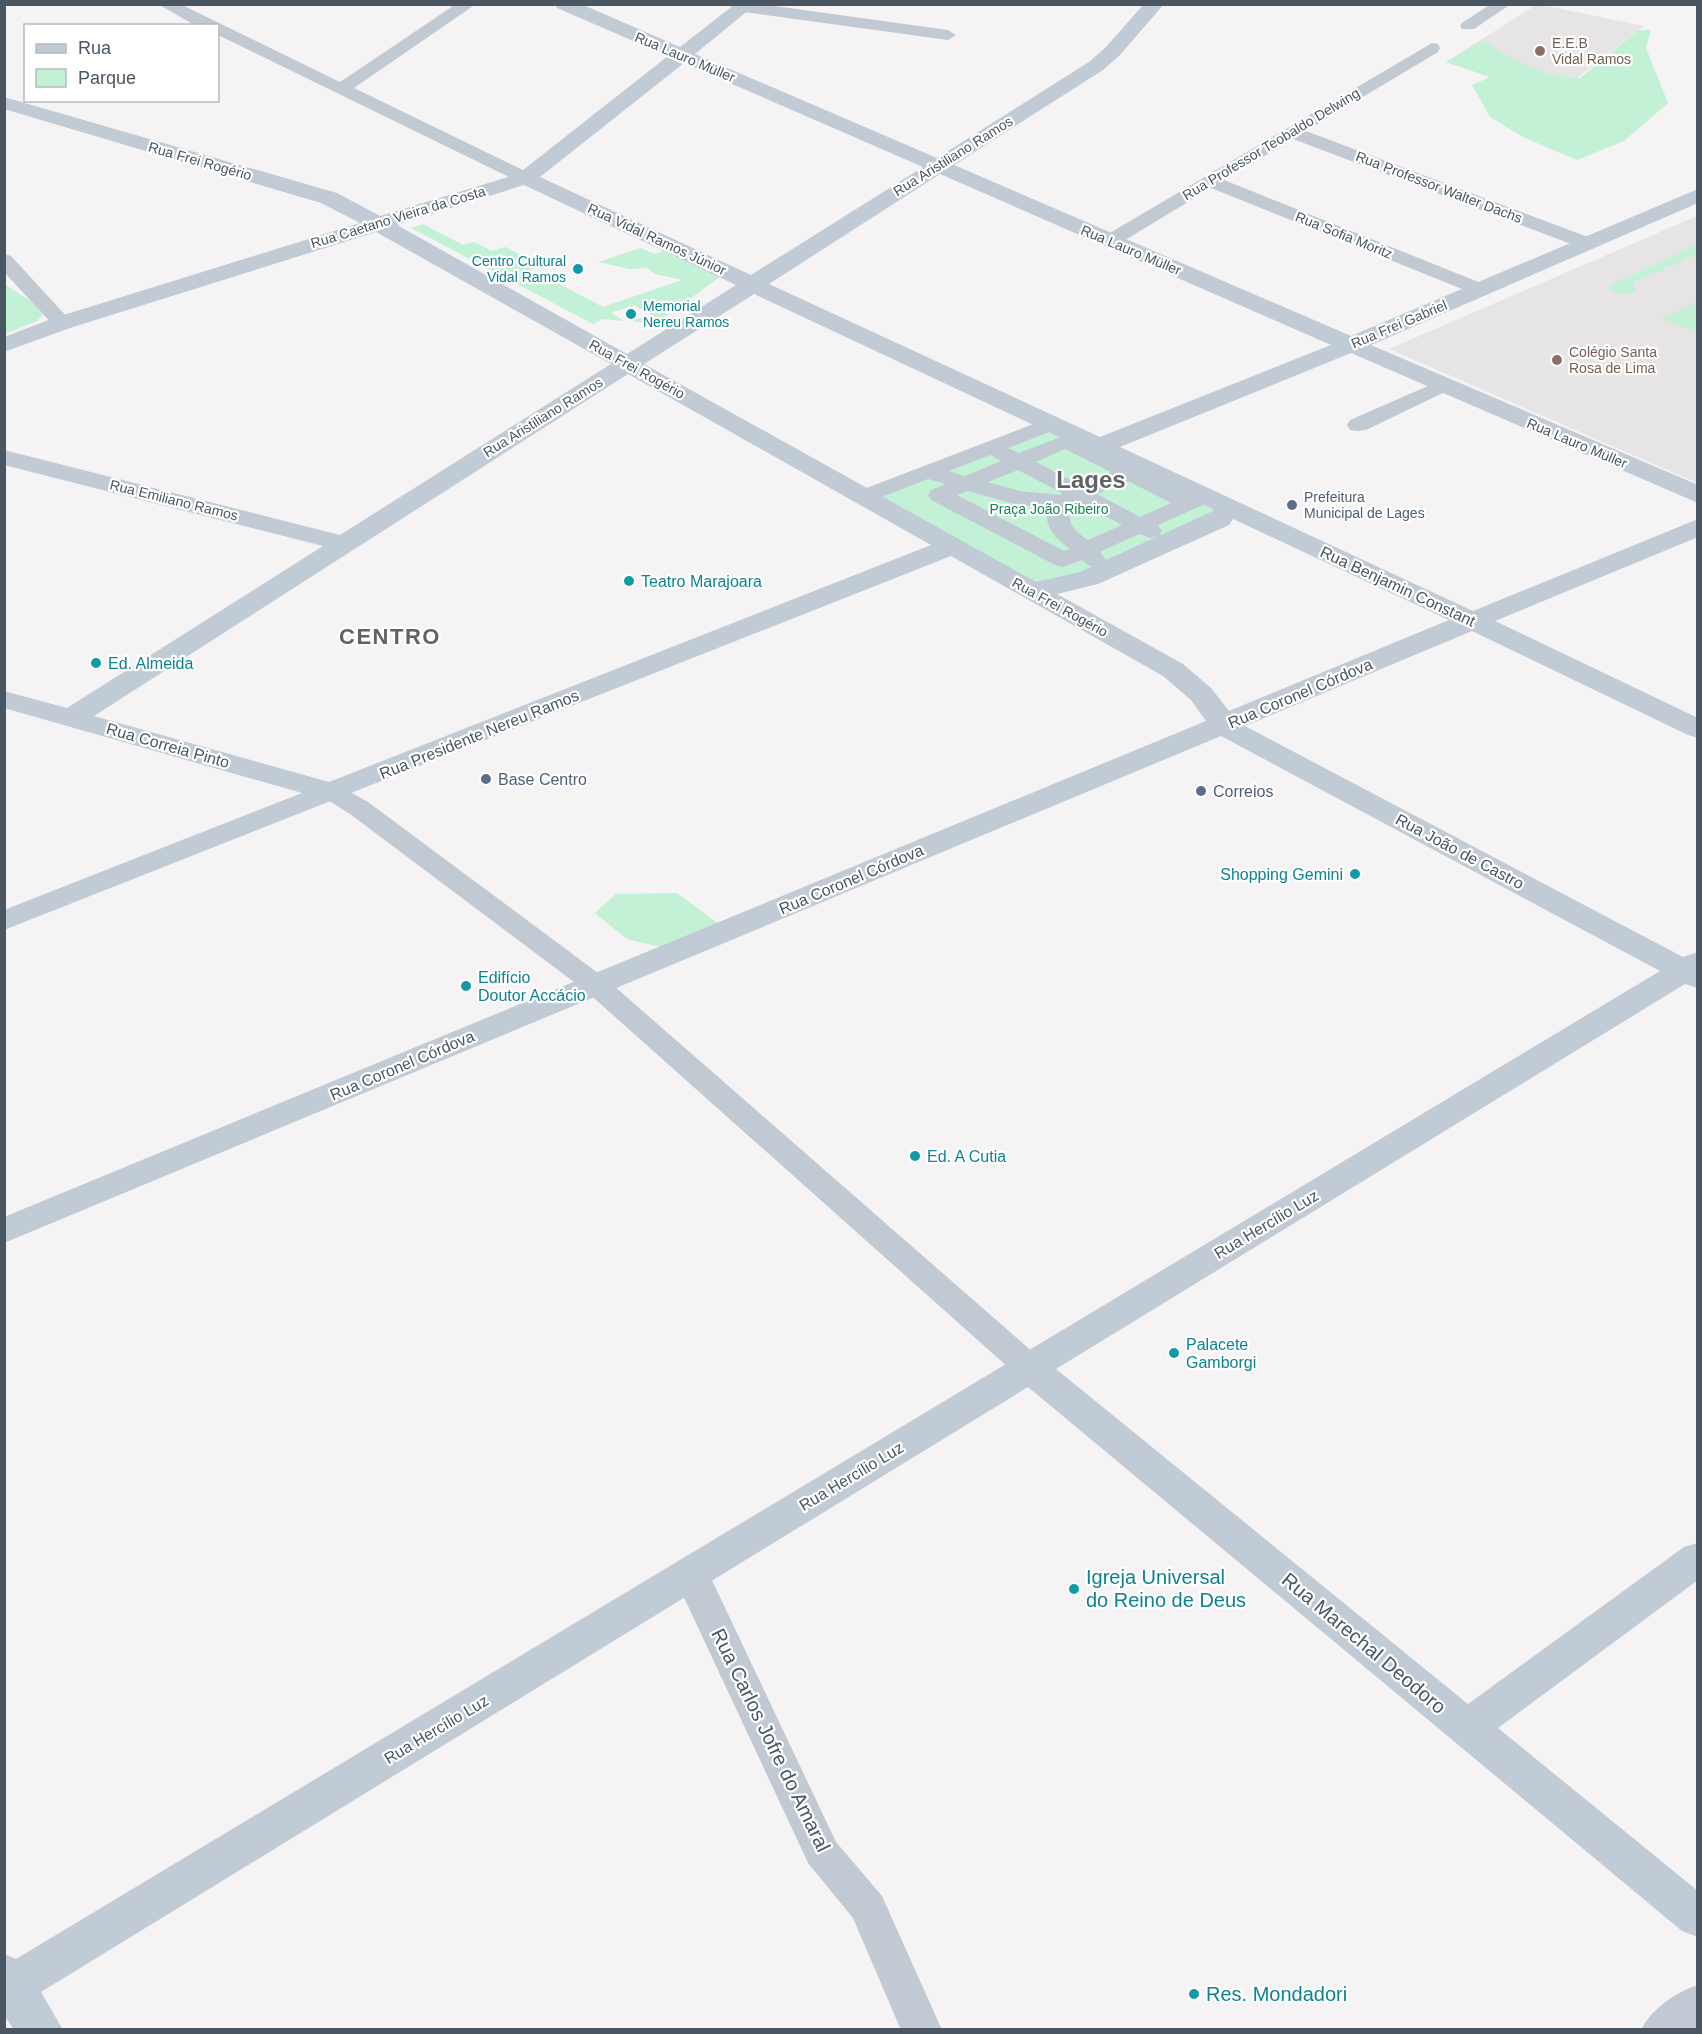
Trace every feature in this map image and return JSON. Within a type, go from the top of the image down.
[{"type":"street","points":[[166,4],[206,24]]},
{"type":"street","points":[[341,89],[468,4]]},
{"type":"street","name":"Rua Lauro Müller","points":[[564,4],[1698,495]]},
{"type":"street","name":"Rua Aristiliano Ramos","points":[[71,718],[1096,66],[1113,51],[1155,4]]},
{"type":"street","points":[[1467,26],[1503,4]]},
{"type":"street","points":[[745,6],[948,35]]},
{"type":"street","name":"Rua Caetano Vieira da Costa","points":[[7,342],[525,178],[745,6]]},
{"type":"street","name":"Rua Vidal Ramos Júnior","points":[[219,29],[525,178],[752,284],[1061,438]]},
{"type":"street","name":"Rua Professor Teobaldo Delwing","points":[[1110,241],[1432,48]]},
{"type":"street","name":"Rua Frei Rogério","points":[[4,103],[329,198],[953,546],[1192,683],[1215,709],[1222,725]]},
{"type":"street","name":"Rua Professor Walter Dachs","points":[[1292,132],[1586,243]]},
{"type":"street","name":"Rua Sofia Moritz","points":[[1209,181],[1479,289]]},
{"type":"street","name":"Rua Frei Gabriel","points":[[1061,438],[1351,345],[1698,195]]},
{"type":"street","points":[[4,260],[62,323]]},
{"type":"street","points":[[1358,425],[1444,385]]},
{"type":"street","points":[[864,497],[991,447],[1061,438]]},
{"type":"street","points":[[1061,438],[1018,461],[934,497],[1056,563],[1163,515],[1210,506]]},
{"type":"street","name":"Rua Benjamin Constant","points":[[1061,438],[1473,621],[1698,729]]},
{"type":"street","points":[[991,447],[1171,541]]},
{"type":"street","name":"Rua Emiliano Ramos","points":[[4,457],[344,544]]},
{"type":"street","points":[[993,530],[1135,470]]},
{"type":"street","points":[[927,472],[1018,498],[1059,502]]},
{"type":"street","points":[[1059,502],[1055,518],[1059,527],[1069,539],[1087,549],[1103,572]]},
{"type":"street","points":[[1163,515],[1210,506]]},
{"type":"street","points":[[1033,591],[1071,583],[1103,572],[1171,541],[1210,506]]},
{"type":"street","name":"Rua Coronel Córdova","points":[[4,1231],[1698,527]]},
{"type":"street","name":"Rua Presidente Nereu Ramos","points":[[4,921],[953,546]]},
{"type":"street","name":"Rua Correia Pinto","points":[[4,699],[332,792]]},
{"type":"street","name":"Rua João de Castro","points":[[1222,725],[1693,970]]},
{"type":"street","points":[[332,792],[359,808],[596,985],[1030,1368]]},
{"type":"street","name":"Rua Hercílio Luz","points":[[7,1983],[1693,970]]},
{"type":"street","name":"Rua Marechal Deodoro","points":[[1030,1368],[1698,1918]]},
{"type":"street","points":[[1467,1728],[1698,1558]]},
{"type":"street","name":"Rua Carlos Jofre do Amaral","points":[[691,1574],[822,1852],[868,1908],[922,2030]]},
{"type":"street","points":[[7,1983],[40,2030]]},
{"type":"street","points":[[1661,2030],[1698,2002]]},
{"type":"shaded area","name":"E.E.B Vidal Ramos","points":[[1536,5],[1644,26],[1554,96],[1446,62]]},
{"type":"shaded area","name":"Colégio Santa Rosa de Lima","points":[[1697,216],[1697,483],[1389,349]]},
{"type":"green space","points":[[1639,30],[1651,30],[1646,48],[1668,103],[1624,141],[1577,160],[1523,137],[1490,117],[1472,85],[1490,77],[1446,62],[1483,40],[1517,61],[1541,71],[1580,78]]},
{"type":"green space","points":[[423,224],[463,245],[474,242],[492,251],[505,247],[542,266],[519,275],[537,285],[552,280],[603,307],[682,280],[655,274],[647,268],[630,269],[598,262],[640,248],[655,254],[663,251],[720,277],[655,324],[631,321],[651,315],[634,305],[611,313],[624,321],[603,319],[593,324],[411,228]]},
{"type":"green space","points":[[1697,244],[1697,254],[1693,254],[1695,257],[1684,257],[1686,261],[1678,260],[1679,264],[1664,267],[1665,271],[1647,274],[1649,277],[1640,277],[1641,281],[1632,281],[1636,290],[1633,294],[1619,294],[1609,289],[1611,285]]},
{"type":"green space","points":[[4,284],[32,302],[43,315],[37,321],[5,334]]},
{"type":"green space","points":[[1697,302],[1697,332],[1662,319]]},
{"type":"green space","name":"Praça João Ribeiro","points":[[1049,424],[1225,506],[1224,515],[1033,591],[864,497]]},
{"type":"green space","points":[[677,893],[727,930],[677,951],[627,939],[595,913],[616,894]]},
{"type":"place","name":"E.E.B Vidal Ramos","points":[[1540,51]]},
{"type":"place","name":"Centro Cultural Vidal Ramos","points":[[578,269]]},
{"type":"place","name":"Memorial Nereu Ramos","points":[[631,314]]},
{"type":"place","name":"Colégio Santa Rosa de Lima","points":[[1557,360]]},
{"type":"place","name":"Prefeitura Municipal de Lages","points":[[1292,505]]},
{"type":"place","name":"Teatro Marajoara","points":[[629,581]]},
{"type":"place","name":"Ed. Almeida","points":[[96,663]]},
{"type":"place","name":"Base Centro","points":[[486,779]]},
{"type":"place","name":"Correios","points":[[1201,791]]},
{"type":"place","name":"Shopping Gemini","points":[[1355,874]]},
{"type":"place","name":"Edifício Doutor Accácio","points":[[466,986]]},
{"type":"place","name":"Ed. A Cutia","points":[[915,1156]]},
{"type":"place","name":"Palacete Gamborgi","points":[[1174,1353]]},
{"type":"place","name":"Igreja Universal do Reino de Deus","points":[[1074,1589]]},
{"type":"place","name":"Res. Mondadori","points":[[1194,1994]]},
{"type":"district","name":"Lages","points":[[1091,480]]},
{"type":"district","name":"CENTRO","points":[[390,636]]}]
